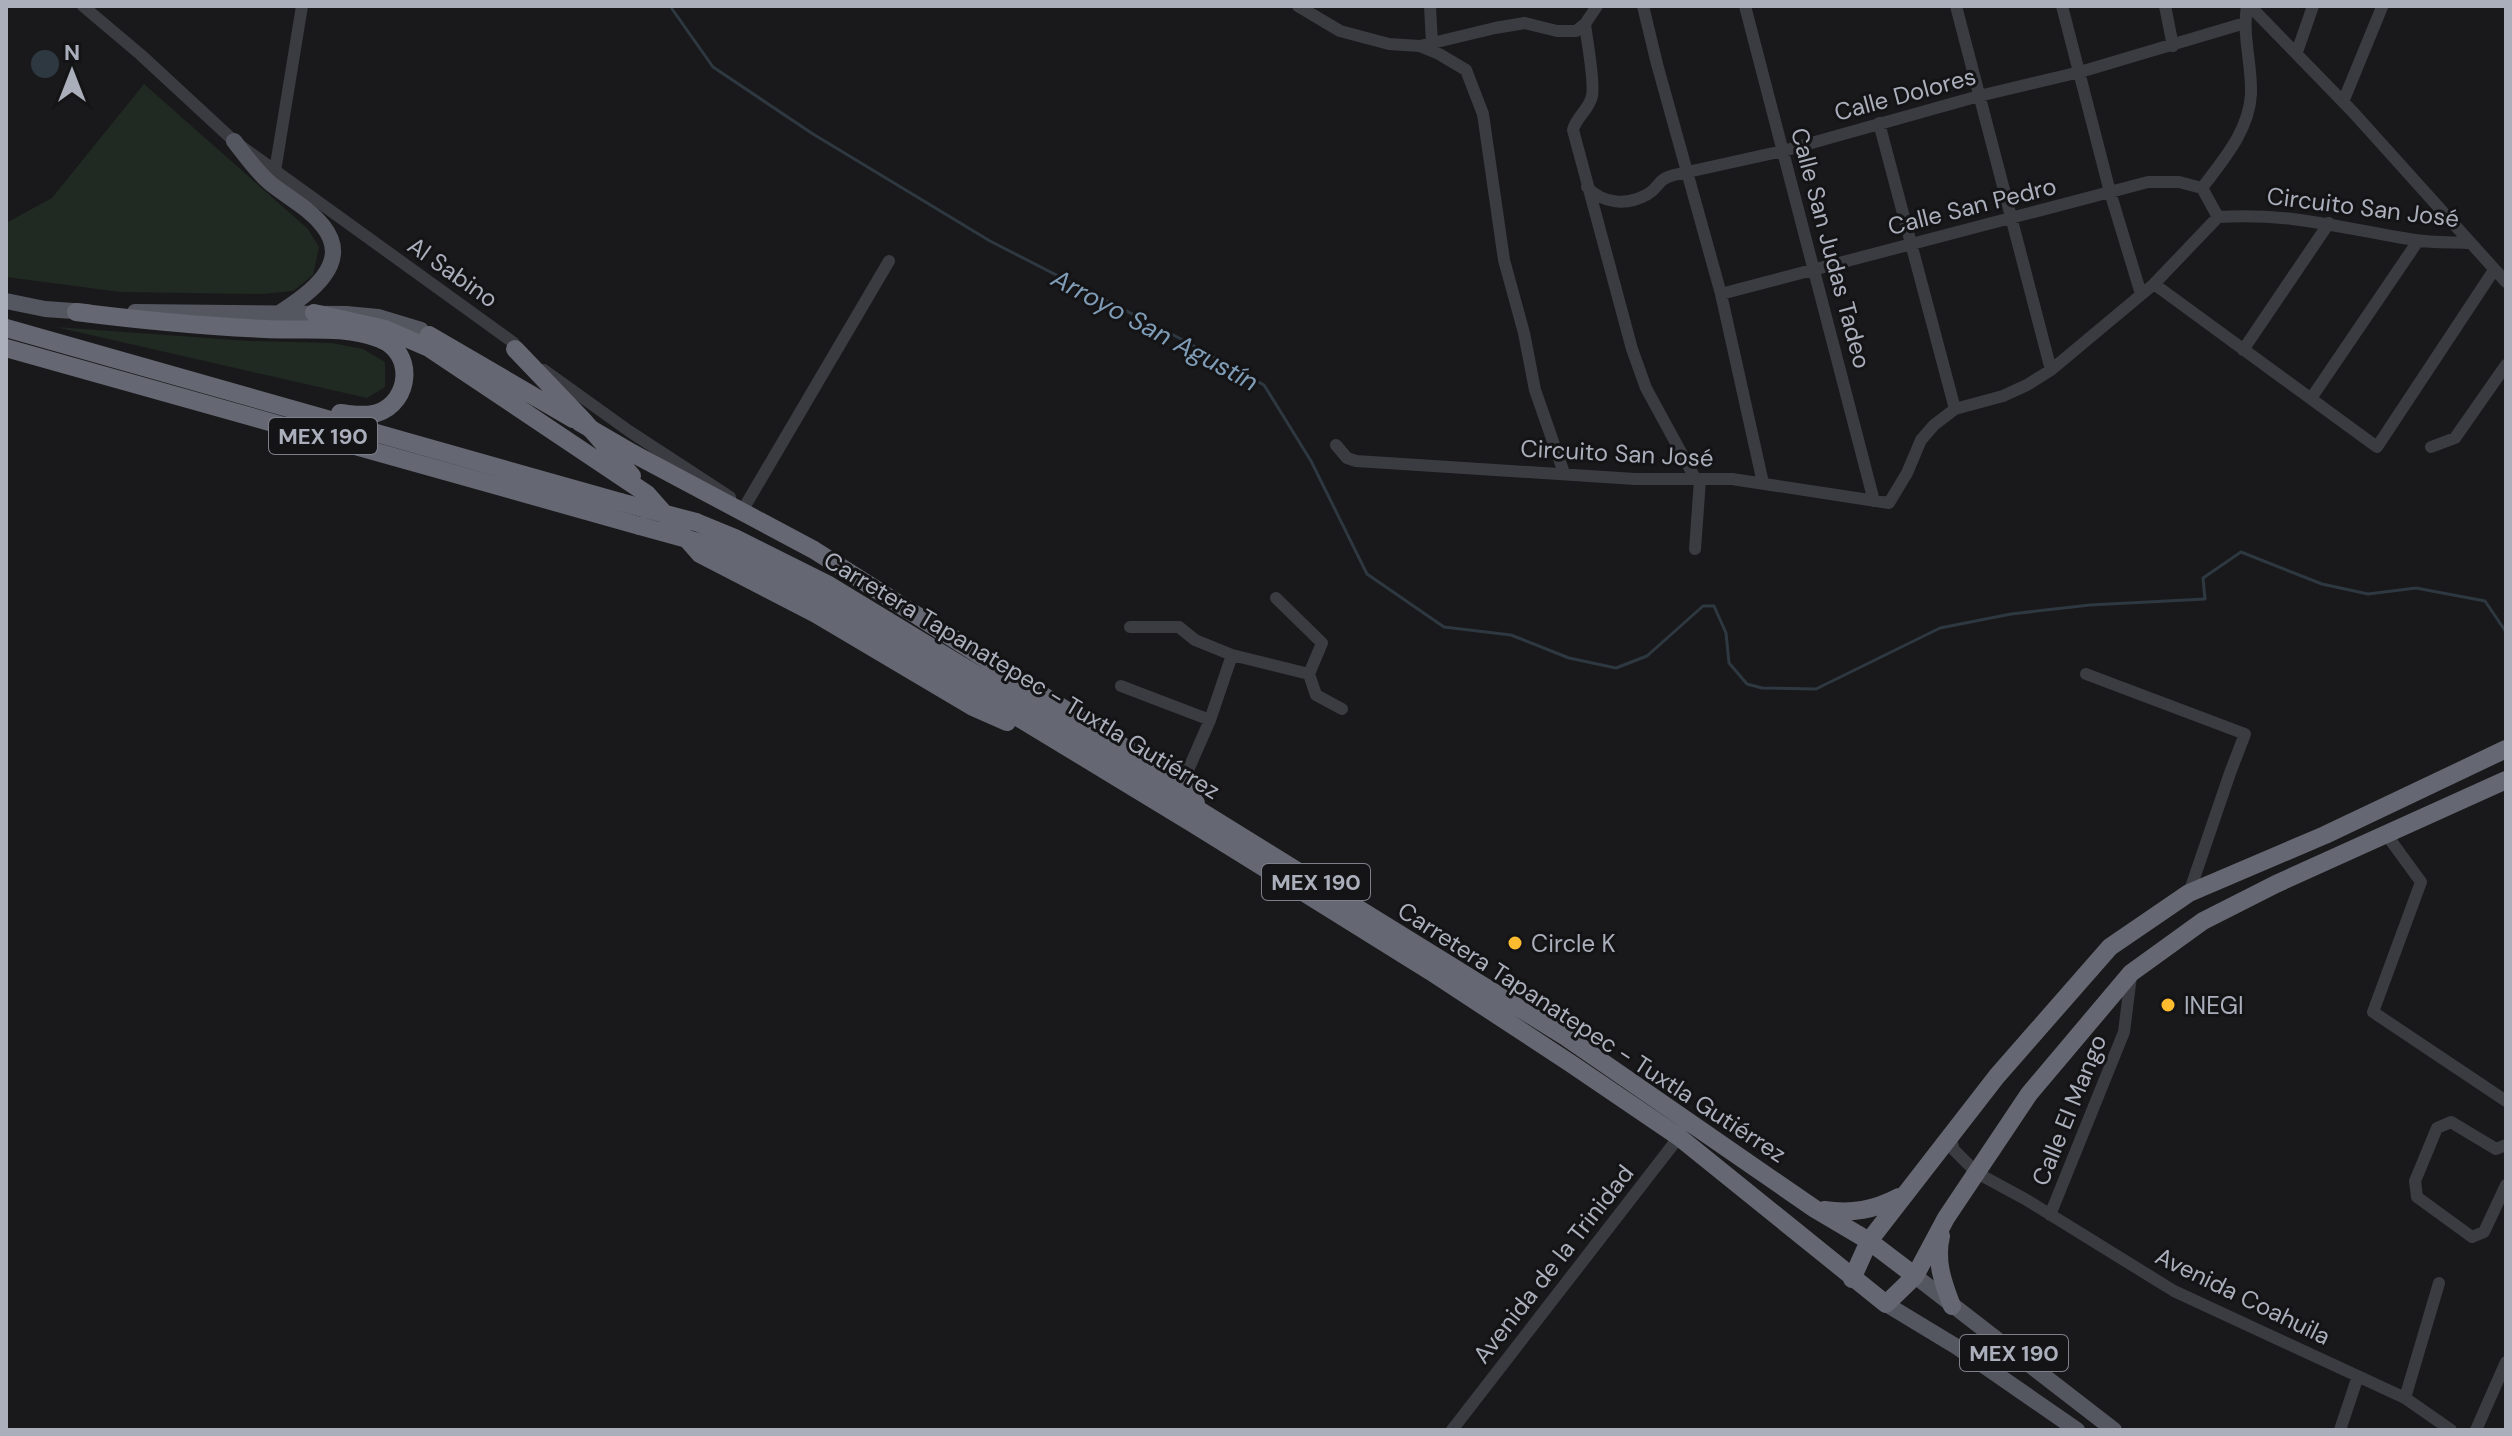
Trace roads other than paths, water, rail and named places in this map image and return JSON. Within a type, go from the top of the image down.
[{"type":"highway","points":[[76,312],[165,323],[336,330],[383,339],[397,348],[403,358],[406,371],[400,394],[393,404],[375,414],[356,415],[287,406]]},
{"type":"highway","points":[[314,313],[385,329],[429,348],[647,494]]},
{"type":"highway","name":"Carretera Tapanatepec - Tuxtla Gutiérrez","points":[[6,328],[696,522],[827,584],[1566,1037],[1684,1131],[1852,1279],[1886,1304]]},
{"type":"highway","name":"MEX 190","points":[[421,330],[634,454],[814,550],[1182,784],[1202,812]]},
{"type":"highway","name":"Carretera Tapanatepec - Tuxtla Gutiérrez","points":[[6,348],[720,548],[823,599],[1430,971],[1684,1131],[1869,1241],[1915,1276]]},
{"type":"highway","points":[[515,349],[582,419],[700,554],[816,614],[973,707],[1062,745]]},
{"type":"highway","points":[[1852,1279],[1869,1241],[2032,1035],[2110,947],[2189,893],[2325,835],[2506,749]]},
{"type":"highway","points":[[1886,1304],[1915,1276],[1946,1218],[2029,1094],[2131,973],[2203,921],[2276,884],[2506,780]]},
{"type":"highway","points":[[1815,1209],[1847,1213],[1879,1207],[1908,1191]]},
{"type":"highway","points":[[1946,1218],[1938,1248],[1941,1278],[1952,1306]]},
{"type":"main road","points":[[234,141],[268,181],[322,225],[331,244],[330,265],[324,279],[280,313]]},
{"type":"main road","name":"MEX 190","points":[[6,301],[76,312],[314,313],[378,317],[421,330]]},
{"type":"main road","name":"MEX 190","points":[[1915,1276],[2114,1430]]},
{"type":"main road","name":"MEX 190","points":[[1886,1304],[1957,1347],[2077,1430]]},
{"type":"street","name":"Al Sabino","points":[[83,6],[234,141],[514,343],[515,349],[629,431],[814,550]]},
{"type":"street","points":[[275,171],[302,6]]},
{"type":"street","points":[[1298,6],[1340,31],[1389,44],[1426,45],[1525,23],[1576,31],[1597,6]]},
{"type":"street","points":[[1426,45],[1430,6]]},
{"type":"street","points":[[1643,6],[1721,294],[1763,483]]},
{"type":"street","name":"Calle San Judas Tadeo","points":[[1745,6],[1874,501]]},
{"type":"street","points":[[1956,6],[2051,370]]},
{"type":"street","points":[[2062,6],[2110,192],[2141,294]]},
{"type":"street","points":[[2165,6],[2173,46]]},
{"type":"street","points":[[1879,123],[1955,409],[2003,396],[2051,370],[2154,284],[2218,217],[2202,188],[2230,151],[2249,109],[2251,92],[2245,23],[2249,6]]},
{"type":"street","points":[[2249,6],[2297,52],[2506,282]]},
{"type":"street","points":[[2297,52],[2313,6]]},
{"type":"street","points":[[2343,102],[2382,7]]},
{"type":"street","name":"Calle Dolores","points":[[1587,187],[1598,198],[1611,202],[1628,201],[1650,193],[1662,178],[1783,151],[1979,96],[2080,72],[2245,23]]},
{"type":"street","points":[[1585,24],[1592,95],[1587,107],[1574,122],[1573,130],[1632,349],[1646,388],[1698,479],[1695,549]]},
{"type":"street","points":[[1426,45],[1466,70],[1483,114],[1504,260],[1524,333],[1535,390],[1564,473]]},
{"type":"street","name":"Calle San Pedro","points":[[1721,294],[2164,180],[2202,188]]},
{"type":"street","name":"Circuito San José","points":[[2218,217],[2259,214],[2329,223],[2418,241],[2471,243]]},
{"type":"street","points":[[2243,350],[2329,223]]},
{"type":"street","points":[[2312,397],[2418,241]]},
{"type":"street","points":[[745,506],[792,431],[889,261]]},
{"type":"street","points":[[2154,284],[2377,447],[2494,270]]},
{"type":"street","points":[[2431,447],[2455,438],[2506,365]]},
{"type":"street","name":"Circuito San José","points":[[1336,445],[1347,458],[1356,461],[1635,479],[1763,483],[1889,503],[1907,473],[1921,440],[1955,409]]},
{"type":"street","points":[[1276,598],[1322,643],[1309,674],[1316,695],[1342,709]]},
{"type":"street","points":[[1130,627],[1179,627],[1195,640],[1232,655],[1309,674]]},
{"type":"street","points":[[1182,784],[1210,720],[1232,655]]},
{"type":"street","points":[[2086,674],[2245,734],[2189,893]]},
{"type":"street","points":[[1121,686],[1210,720]]},
{"type":"street","points":[[2386,834],[2421,882],[2373,1012],[2506,1101]]},
{"type":"street","name":"Calle El Mango","points":[[2050,1215],[2124,1032],[2131,973]]},
{"type":"street","points":[[2506,1145],[2496,1149],[2451,1122],[2437,1128],[2415,1181],[2417,1197],[2472,1237],[2484,1232],[2506,1185]]},
{"type":"street","name":"Avenida de la Trinidad","points":[[1452,1430],[1684,1131]]},
{"type":"street","points":[[1950,1137],[1954,1150],[1977,1173]]},
{"type":"street","name":"Avenida Coahuila","points":[[1977,1173],[2174,1291],[2405,1398],[2451,1430]]},
{"type":"street","points":[[2405,1398],[2439,1283]]},
{"type":"street","points":[[2476,1430],[2506,1362]]},
{"type":"street","points":[[2340,1430],[2358,1376]]},
{"type":"waterway","name":"Arroyo San Agustín","points":[[670,6],[713,67],[813,134],[990,241],[1264,385],[1311,461],[1367,574],[1444,627],[1511,635],[1569,658],[1616,668],[1647,656],[1703,606],[1714,606],[1726,633],[1729,663],[1747,684],[1762,688],[1816,689],[1940,628],[2011,614],[2090,605],[2205,599],[2203,578],[2241,552],[2322,584],[2368,594],[2416,588],[2485,601],[2506,632]]},
{"type":"place","name":"Circle K","points":[[1515,943]]},
{"type":"place","name":"INEGI","points":[[2168,1005]]}]
